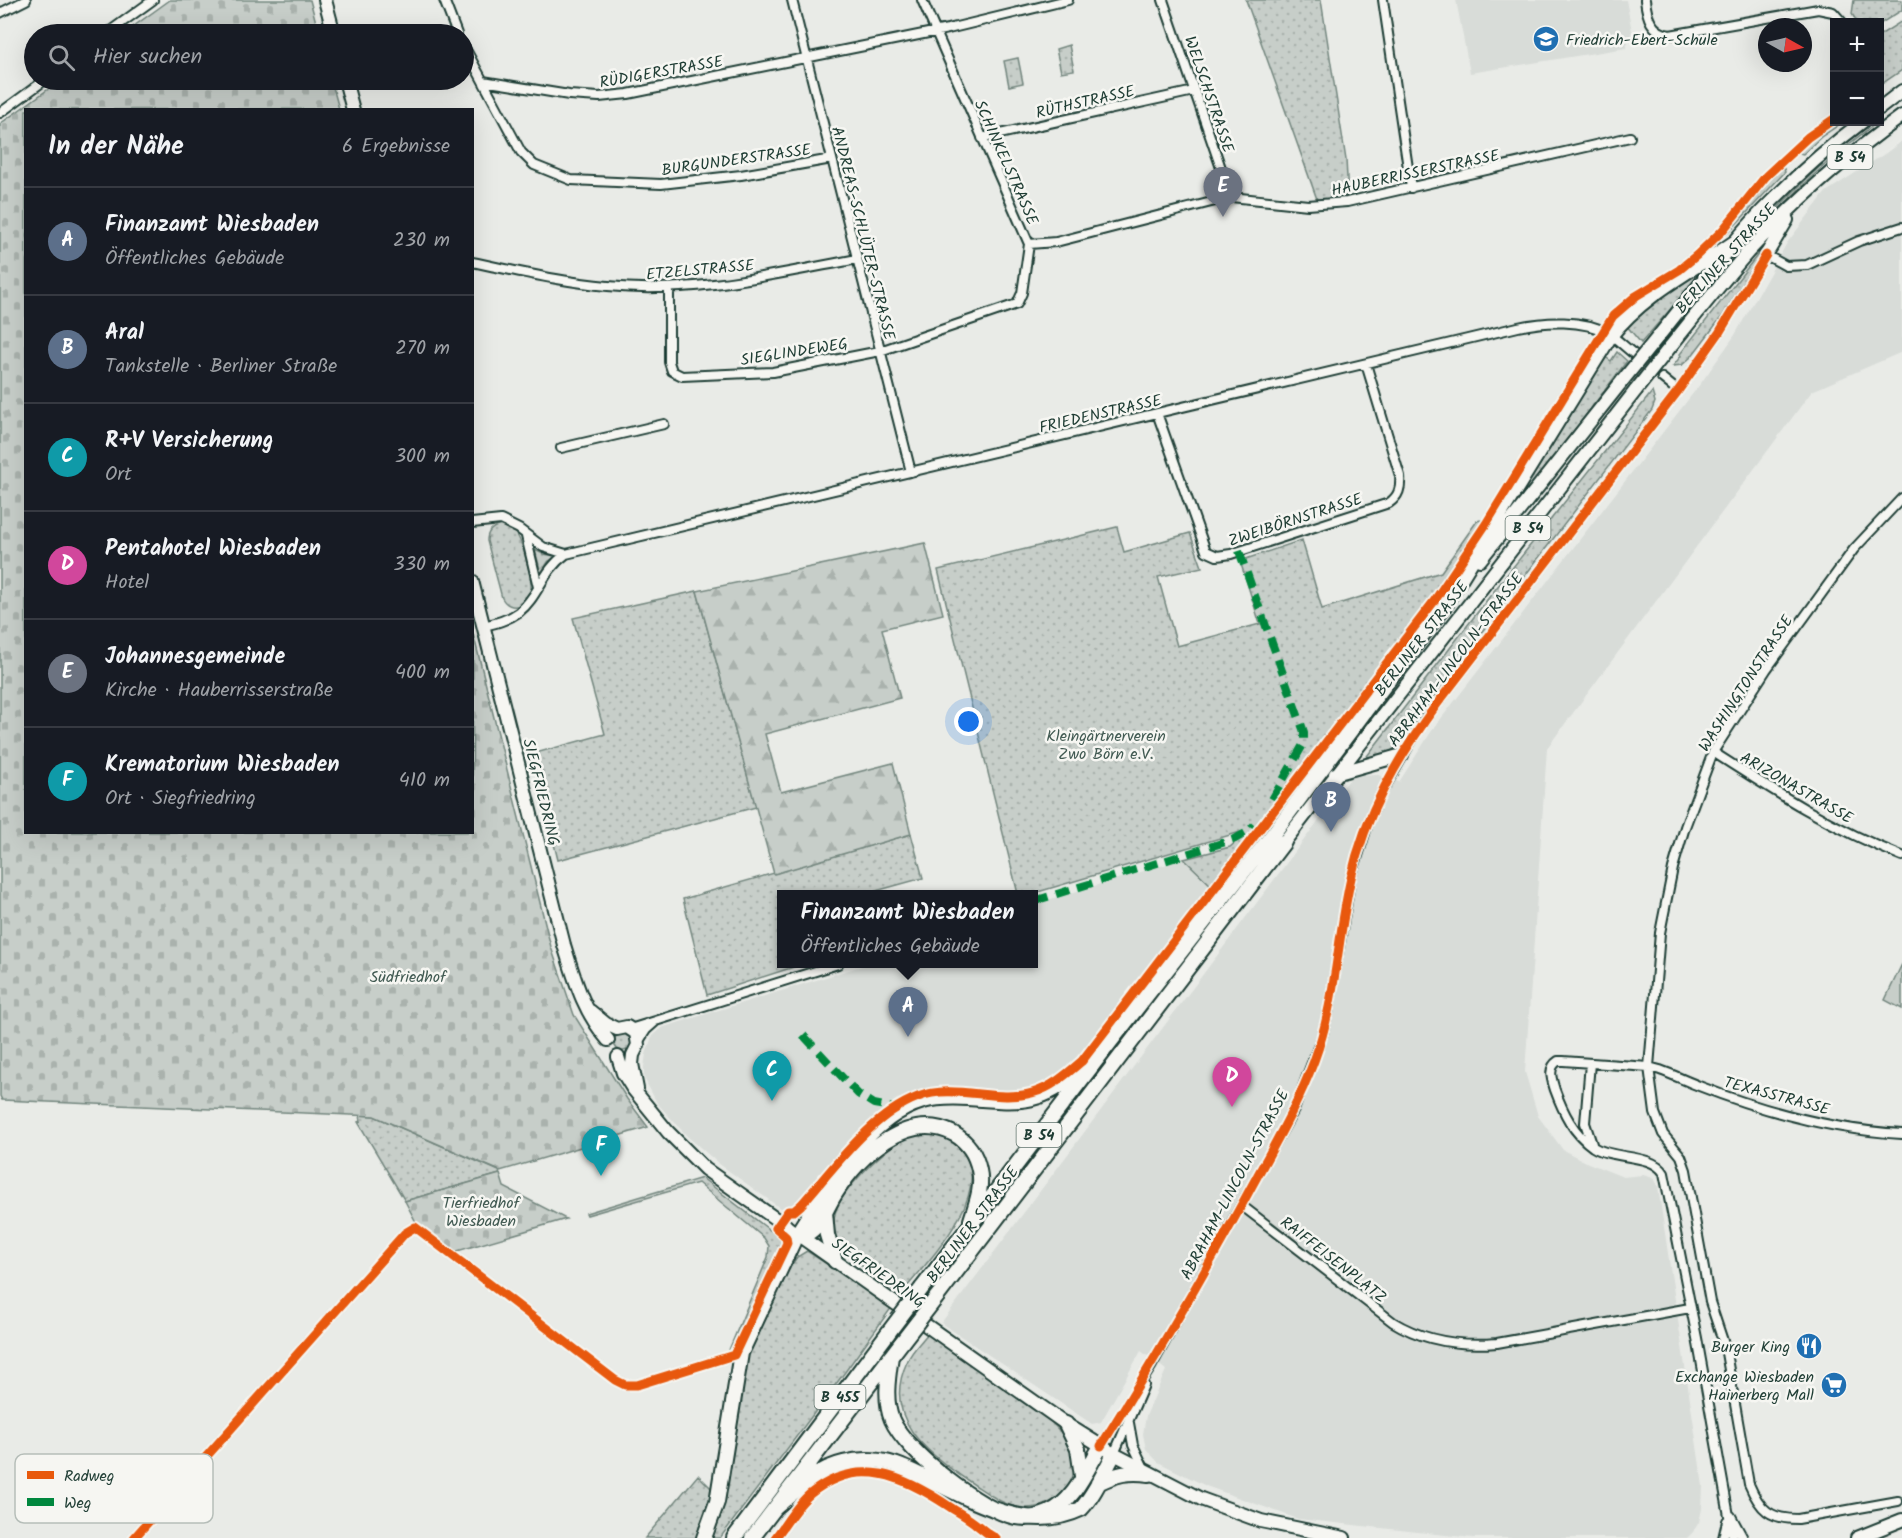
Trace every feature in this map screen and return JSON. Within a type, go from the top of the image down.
[{"type":"highway","name":"BERLINER STRASSE","points":[[1111,1041],[1273,834],[1447,602]]},
{"type":"highway","name":"BERLINER STRASSE","points":[[891,1356],[1284,842]]},
{"type":"highway","name":"B 54","points":[[968,1230],[1111,1041]]},
{"type":"highway","points":[[797,1234],[834,1175],[851,1154],[887,1121],[904,1109],[922,1101],[947,1097],[1010,1101],[1036,1098],[1053,1092],[1069,1081],[1111,1041]]},
{"type":"highway","name":"B 455","points":[[734,1538],[968,1230],[980,1186],[976,1159],[971,1150],[957,1136],[936,1128],[916,1128],[902,1132],[872,1150],[843,1182],[825,1212]]},
{"type":"highway","points":[[797,1234],[811,1232],[825,1212]]},
{"type":"highway","points":[[825,1212],[827,1235],[835,1261]]},
{"type":"highway","points":[[704,1538],[717,1502],[741,1353],[793,1242],[792,1233],[784,1225]]},
{"type":"highway","name":"B 54","points":[[775,1508],[891,1356]]},
{"type":"highway","points":[[891,1356],[887,1386],[888,1404],[891,1417],[907,1444],[933,1467],[984,1504],[1003,1514],[1016,1518],[1031,1518],[1047,1514],[1059,1507],[1071,1495],[1101,1446]]},
{"type":"highway","points":[[1066,1424],[1078,1449],[1082,1476]]},
{"type":"highway","points":[[752,1538],[775,1508],[815,1475],[842,1463],[869,1460],[900,1466],[1003,1527],[1035,1531],[1056,1526],[1074,1515],[1089,1499],[1114,1454]]},
{"type":"highway","points":[[1098,1483],[1117,1474],[1133,1472],[1149,1474]]},
{"type":"main road","points":[[325,0],[331,24]]},
{"type":"main road","points":[[348,90],[352,108]]},
{"type":"main road","points":[[1885,99],[1902,91]]},
{"type":"main road","name":"BERLINER STRASSE","points":[[1284,842],[1636,390],[1748,252],[1799,200],[1861,147],[1902,116]]},
{"type":"main road","name":"BERLINER STRASSE","points":[[1447,602],[1734,242],[1763,210],[1854,126]]},
{"type":"main road","points":[[1766,255],[1799,200]]},
{"type":"main road","points":[[1447,602],[1623,320],[1642,303],[1734,242]]},
{"type":"main road","name":"SIEGFRIEDRING","points":[[474,588],[564,945],[576,982],[596,1026],[608,1040],[609,1049],[618,1057],[626,1080],[668,1132],[701,1165],[784,1225],[1066,1424],[1114,1454],[1202,1500],[1261,1521],[1344,1538]]},
{"type":"main road","points":[[1335,774],[1402,755]]},
{"type":"main road","name":"SIEGFRIEDRING","points":[[587,1008],[606,1024],[617,1029]]},
{"type":"main road","points":[[608,1040],[611,1033],[617,1029],[630,1029],[636,1034],[639,1041],[638,1048],[626,1058],[618,1057]]},
{"type":"main road","name":"SIEGFRIEDRING","points":[[633,1054],[634,1077],[642,1098]]},
{"type":"main road","points":[[1857,1538],[1902,1520]]},
{"type":"street","points":[[0,13],[26,0]]},
{"type":"street","points":[[120,24],[153,0]]},
{"type":"street","points":[[444,0],[453,24]]},
{"type":"street","name":"ANDREAS-SCHLÜTER-STRASSE","points":[[792,0],[911,472]]},
{"type":"street","name":"SCHINKELSTRASSE","points":[[880,351],[1017,304],[1023,293],[1029,244],[922,0]]},
{"type":"street","points":[[806,57],[1068,0]]},
{"type":"street","name":"WELSCHSTRASSE","points":[[1163,0],[1231,197]]},
{"type":"street","points":[[1383,0],[1411,188]]},
{"type":"street","points":[[1644,0],[1652,25],[1660,32],[1670,34],[1818,9],[1833,12],[1838,18]]},
{"type":"street","name":"RÜDIGERSTRASSE","points":[[483,81],[569,95],[599,97],[650,90],[806,57]]},
{"type":"street","name":"BURGUNDERSTRASSE","points":[[474,64],[521,152],[534,165],[571,180],[661,184],[741,175],[832,159]]},
{"type":"street","points":[[0,113],[31,90]]},
{"type":"street","name":"RÜTHSTRASSE","points":[[982,138],[1194,91]]},
{"type":"street","name":"HAUBERRISSERSTRASSE","points":[[1029,244],[1056,242],[1231,197],[1322,205],[1347,202],[1630,137]]},
{"type":"street","points":[[1766,255],[1786,266],[1807,265],[1858,241],[1902,227]]},
{"type":"street","name":"ABRAHAM-LINCOLN-STRASSE","points":[[1101,1446],[1151,1367],[1294,1110],[1315,1059],[1329,1009],[1342,923],[1359,849],[1381,794],[1402,755],[1437,704],[1678,391],[1719,333],[1766,255]]},
{"type":"street","name":"ETZELSTRASSE","points":[[474,262],[543,277],[609,286],[669,288],[757,278],[857,259]]},
{"type":"street","name":"SIEGLINDEWEG","points":[[669,288],[669,362],[672,371],[676,374],[690,376],[773,372],[880,351]]},
{"type":"street","name":"FRIEDENSTRASSE","points":[[566,554],[1525,326],[1550,322],[1588,327],[1611,336],[1634,354]]},
{"type":"street","name":"ZWEIBÖRNSTRASSE","points":[[1157,413],[1206,550],[1217,556],[1231,554],[1389,503],[1395,499],[1400,488],[1400,476],[1366,364]]},
{"type":"street","points":[[1662,378],[1678,391]]},
{"type":"street","points":[[561,448],[664,424]]},
{"type":"street","name":"WASHINGTONSTRASSE","points":[[1898,1501],[1798,1520],[1782,1519],[1767,1513],[1756,1501],[1749,1484],[1725,1347],[1710,1302],[1686,1170],[1681,1156],[1663,1134],[1655,1113],[1649,1068],[1660,933],[1672,868],[1713,752],[1766,670],[1854,549],[1902,498]]},
{"type":"street","points":[[474,523],[501,520],[543,547],[566,554]]},
{"type":"street","points":[[526,535],[538,587]]},
{"type":"street","points":[[484,626],[506,620],[518,613],[526,605],[552,565],[566,554]]},
{"type":"street","name":"ARIZONASTRASSE","points":[[1713,752],[1807,812],[1875,846],[1902,856]]},
{"type":"street","points":[[630,1029],[822,968]]},
{"type":"street","points":[[639,1041],[648,1028],[662,1018]]},
{"type":"street","points":[[1649,1068],[1558,1061],[1552,1066],[1551,1074],[1561,1108],[1583,1139],[1594,1148],[1656,1164],[1664,1173],[1733,1538]]},
{"type":"street","points":[[1590,1063],[1586,1123],[1594,1148]]},
{"type":"street","name":"TEXASSTRASSE","points":[[1649,1068],[1660,1070],[1738,1101],[1792,1116],[1868,1131],[1902,1134]]},
{"type":"street","name":"RAIFFEISENPLATZ","points":[[1241,1205],[1386,1316],[1412,1332],[1443,1341],[1489,1344],[1690,1308]]},
{"type":"street","name":"ABRAHAM-LINCOLN-STRASSE","points":[[1114,1454],[1151,1367]]},
{"type":"street","points":[[1128,1423],[1133,1445],[1149,1474]]},
{"type":"street","points":[[1728,1510],[1743,1538]]},
{"type":"street","points":[[1723,1538],[1727,1526],[1728,1510]]},
{"type":"shaded area","name":"Friedrich-Ebert-Schule","points":[[1456,0],[1626,0],[1632,31],[1626,48],[1470,73]]},
{"type":"shaded area","points":[[1902,141],[1902,352],[1812,391],[1547,748],[1525,1072],[1538,1116],[1563,1150],[1623,1177],[1643,1175],[1650,1177],[1655,1180],[1658,1187],[1703,1486],[1702,1509],[1699,1522],[1693,1532],[1687,1538],[1473,1538],[1298,1519],[1206,1486],[1158,1462],[1146,1449],[1143,1434],[1146,1416],[1166,1370],[1141,1351],[1101,1422],[1092,1424],[941,1323],[1352,776],[1375,774],[1399,782],[1433,729],[1701,383],[1735,335],[1787,243],[1826,192]]},
{"type":"shaded area","points":[[1184,859],[1213,887],[1070,1065],[1053,1080],[1038,1088],[1009,1092],[942,1088],[897,1099],[875,1115],[854,1136],[792,1210],[780,1208],[718,1163],[687,1136],[657,1103],[644,1078],[646,1054],[652,1037],[661,1028],[855,968],[1038,968],[1038,903]]},
{"type":"green space","points":[[170,0],[310,0],[316,24],[137,24]]},
{"type":"green space","points":[[1246,0],[1321,0],[1346,160],[1348,195],[1318,202]]},
{"type":"green space","points":[[1854,0],[1902,0],[1902,10],[1884,21],[1884,18],[1854,18],[1852,14]]},
{"type":"green space","points":[[1902,21],[1902,70],[1884,82],[1884,72],[1884,32]]},
{"type":"green space","points":[[1069,45],[1074,70],[1061,72],[1056,49]]},
{"type":"green space","points":[[1018,58],[1023,83],[1009,86],[1004,61]]},
{"type":"green space","name":"Südfriedhof","points":[[47,90],[334,90],[339,108],[24,108],[24,834],[474,834],[474,637],[551,947],[574,1015],[627,1099],[648,1127],[500,1171],[374,1116],[2,1100],[0,1096],[0,124]]},
{"type":"green space","points":[[1830,123],[1830,126],[1837,126],[1803,154],[1799,153],[1799,148],[1808,138]]},
{"type":"green space","points":[[1867,126],[1873,126],[1817,172],[1789,199],[1710,287],[1661,348],[1658,346],[1733,256],[1813,173]]},
{"type":"green space","points":[[1782,162],[1785,172],[1726,235],[1724,233],[1767,177]]},
{"type":"green space","points":[[1759,253],[1723,315],[1691,357],[1682,365],[1673,366],[1681,356],[1680,354]]},
{"type":"green space","points":[[1707,267],[1641,343],[1626,325],[1671,288]]},
{"type":"green space","points":[[1617,352],[1627,361],[1503,524],[1604,356],[1611,361]]},
{"type":"green space","points":[[1652,392],[1655,402],[1652,410],[1451,672],[1399,744],[1386,754],[1361,764],[1490,596]]},
{"type":"green space","name":"Kleingärtnerverein Zwo Börn e.V.","points":[[1477,521],[1486,521],[1434,597],[1213,887],[1184,859],[1230,847],[1238,840],[1240,832],[1038,892],[1038,890],[1017,890],[938,570],[1117,527],[1124,552],[1190,533],[1202,567],[1158,577],[1177,646],[1260,624],[1240,561],[1302,540],[1322,609],[1441,572]]},
{"type":"green space","points":[[500,525],[506,526],[517,535],[528,568],[531,584],[530,595],[519,606],[505,603],[502,598],[487,541],[490,531]]},
{"type":"green space","points":[[925,543],[943,614],[882,629],[900,698],[765,734],[781,792],[893,763],[911,834],[774,874],[697,591]]},
{"type":"green space","points":[[535,550],[556,556],[548,562],[541,573]]},
{"type":"green space","points":[[697,591],[756,807],[558,860],[532,754],[605,734],[573,618]]},
{"type":"green space","points":[[911,834],[923,878],[880,890],[777,890],[777,968],[791,968],[707,995],[683,899]]},
{"type":"green space","points":[[1902,964],[1902,1009],[1885,1000]]},
{"type":"green space","points":[[623,1033],[629,1036],[632,1042],[629,1048],[623,1051],[617,1048],[614,1042],[617,1036]]},
{"type":"green space","points":[[360,1115],[374,1116],[499,1171],[500,1174],[405,1201],[358,1122],[361,1121]]},
{"type":"green space","points":[[928,1134],[948,1139],[963,1152],[971,1169],[970,1188],[964,1208],[953,1228],[900,1295],[865,1268],[840,1244],[836,1237],[834,1217],[850,1187],[880,1156],[901,1141],[912,1136]]},
{"type":"green space","name":"Tierfriedhof Wiesbaden","points":[[500,1174],[504,1187],[566,1219],[454,1252],[417,1224],[405,1201]]},
{"type":"green space","points":[[702,1178],[785,1242],[734,1347],[729,1350],[768,1257],[769,1246],[764,1238],[698,1183],[587,1215],[586,1213]]},
{"type":"green space","points":[[807,1251],[892,1307],[720,1538],[709,1538],[747,1355],[779,1283],[797,1257]]},
{"type":"green space","points":[[929,1332],[1045,1416],[1063,1435],[1071,1448],[1074,1471],[1071,1482],[1057,1498],[1047,1504],[1024,1508],[1002,1502],[938,1459],[913,1432],[904,1417],[900,1400],[900,1382],[909,1358]]},
{"type":"green space","points":[[698,1475],[716,1493],[700,1538],[645,1538]]},
{"type":"tunnel","points":[[1637,357],[1662,378]]},
{"type":"marked path","points":[[1239,551],[1304,732],[1304,743],[1270,803]]},
{"type":"marked path","points":[[1038,900],[1235,839],[1249,831],[1254,825]]},
{"type":"marked path","points":[[803,1035],[858,1094],[874,1104],[895,1108]]},
{"type":"cycle path","points":[[209,1454],[405,1233],[415,1227],[615,1380],[625,1385],[637,1385],[734,1355],[787,1243],[786,1237],[776,1228],[788,1211],[794,1211],[801,1205],[869,1129],[901,1105],[918,1097],[946,1092],[1004,1096],[1032,1093],[1065,1076],[1082,1061],[1435,600],[1486,524],[1613,316],[1636,296],[1679,270],[1697,255],[1722,231],[1766,176],[1808,137],[1830,122]]},
{"type":"cycle path","points":[[1101,1446],[1212,1259],[1283,1129],[1307,1079],[1327,1016],[1346,901],[1357,854],[1374,809],[1396,765],[1437,704],[1678,391],[1719,333],[1766,255]]},
{"type":"cycle path","points":[[775,1538],[810,1494],[828,1482],[846,1475],[864,1473],[882,1474],[916,1487],[996,1538]]},
{"type":"cycle path","points":[[134,1538],[147,1523]]},
{"type":"place","name":"Friedrich-Ebert-Schule","points":[[1546,39]]},
{"type":"place","name":"Johannesgemeinde","points":[[1223,217]]},
{"type":"place","name":"Aral","points":[[1331,832]]},
{"type":"place","name":"Finanzamt Wiesbaden","points":[[908,1037]]},
{"type":"place","name":"R+V Versicherung","points":[[772,1101]]},
{"type":"place","name":"Pentahotel Wiesbaden","points":[[1232,1107]]},
{"type":"place","name":"Krematorium Wiesbaden","points":[[601,1176]]},
{"type":"place","name":"Burger King","points":[[1809,1346]]},
{"type":"place","name":"Exchange Wiesbaden Hainerberg Mall","points":[[1834,1385]]}]
